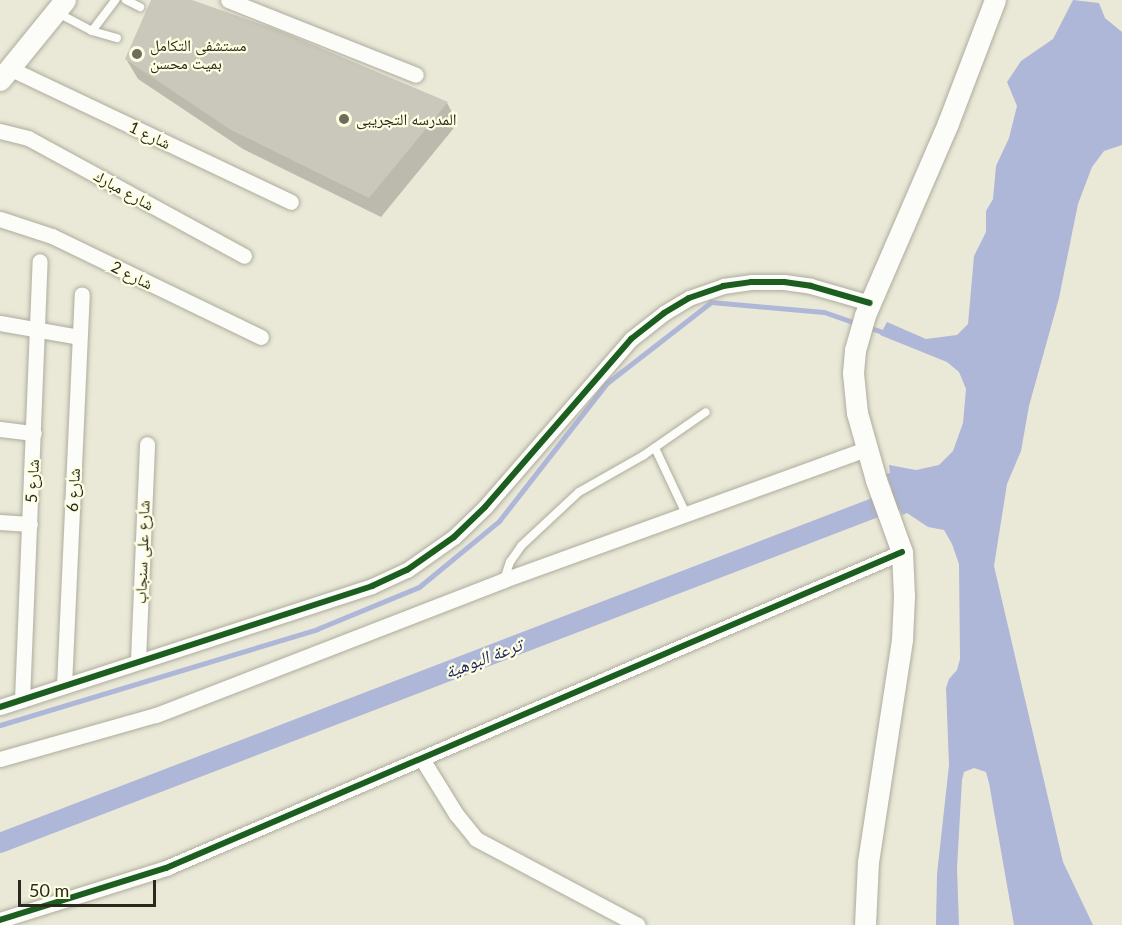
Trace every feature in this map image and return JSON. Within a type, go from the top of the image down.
[{"type":"street","points":[[228,0],[416,75]]},
{"type":"street","points":[[865,925],[868,861],[902,639],[904,596],[902,552],[866,449],[854,391],[864,317],[948,123],[995,0]]},
{"type":"street","points":[[5,74],[60,6]]},
{"type":"street","name":"شارع 1","points":[[5,74],[291,202]]},
{"type":"street","name":"شارع مبارك","points":[[0,130],[27,138],[244,256]]},
{"type":"street","name":"شارع 2","points":[[0,219],[52,236],[261,337]]},
{"type":"street","name":"شارع 5","points":[[22,700],[40,261]]},
{"type":"street","points":[[0,707],[138,660],[372,586],[407,570],[454,537],[485,507],[631,339],[664,313],[689,298],[723,286],[752,282],[784,282],[811,286],[864,317]]},
{"type":"street","name":"شارع 6","points":[[64,686],[82,294]]},
{"type":"street","points":[[0,323],[79,337]]},
{"type":"street","points":[[0,429],[34,433]]},
{"type":"street","name":"شارع على سنجاب","points":[[138,660],[147,444]]},
{"type":"street","points":[[0,759],[156,715],[504,580],[866,449]]},
{"type":"street","points":[[0,522],[30,524]]},
{"type":"street","points":[[0,920],[166,868],[902,552]]},
{"type":"street","points":[[422,759],[456,814],[476,839],[638,925]]},
{"type":"lane","points":[[92,31],[115,0]]},
{"type":"lane","points":[[126,0],[140,7]]},
{"type":"lane","points":[[60,6],[92,31],[117,38]]},
{"type":"lane","points":[[504,580],[510,562],[521,546],[570,500],[589,485],[655,448],[706,412]]},
{"type":"lane","points":[[655,448],[686,514]]},
{"type":"water","points":[[1073,0],[1099,3],[1105,18],[1122,32],[1122,145],[1104,151],[1092,167],[1078,204],[1059,298],[1029,406],[1021,451],[1007,484],[994,566],[1063,862],[1093,925],[1014,925],[989,783],[986,772],[974,768],[964,772],[962,780],[957,868],[959,925],[936,925],[937,874],[949,765],[946,688],[949,679],[957,670],[960,659],[959,564],[944,530],[928,527],[907,513],[902,515],[886,474],[890,473],[889,465],[916,470],[939,465],[953,451],[963,423],[966,389],[959,372],[947,362],[880,335],[887,322],[926,339],[957,335],[968,324],[974,256],[986,232],[986,211],[993,199],[996,166],[1009,138],[1017,106],[1007,82],[1021,61],[1053,39]]},
{"type":"building","points":[[151,0],[192,0],[280,31],[448,102],[369,198],[231,130],[125,59]]},
{"type":"waterway","points":[[0,725],[317,629],[419,587],[499,521],[607,383],[711,302],[824,312],[859,324]]},
{"type":"waterway","points":[[868,327],[888,334]]},
{"type":"waterway","name":"ترعة البوهية","points":[[0,843],[921,490]]},
{"type":"cycle path","points":[[0,707],[372,586],[407,570],[454,537],[485,507],[631,339],[664,313],[689,298],[723,286],[751,282],[784,282],[811,286],[870,303]]},
{"type":"cycle path","points":[[0,920],[166,868],[902,552]]},
{"type":"place","name":"مستشفى التكامل بميت محسن","points":[[137,54]]},
{"type":"place","name":"المدرسه التجريبى","points":[[344,119]]}]
